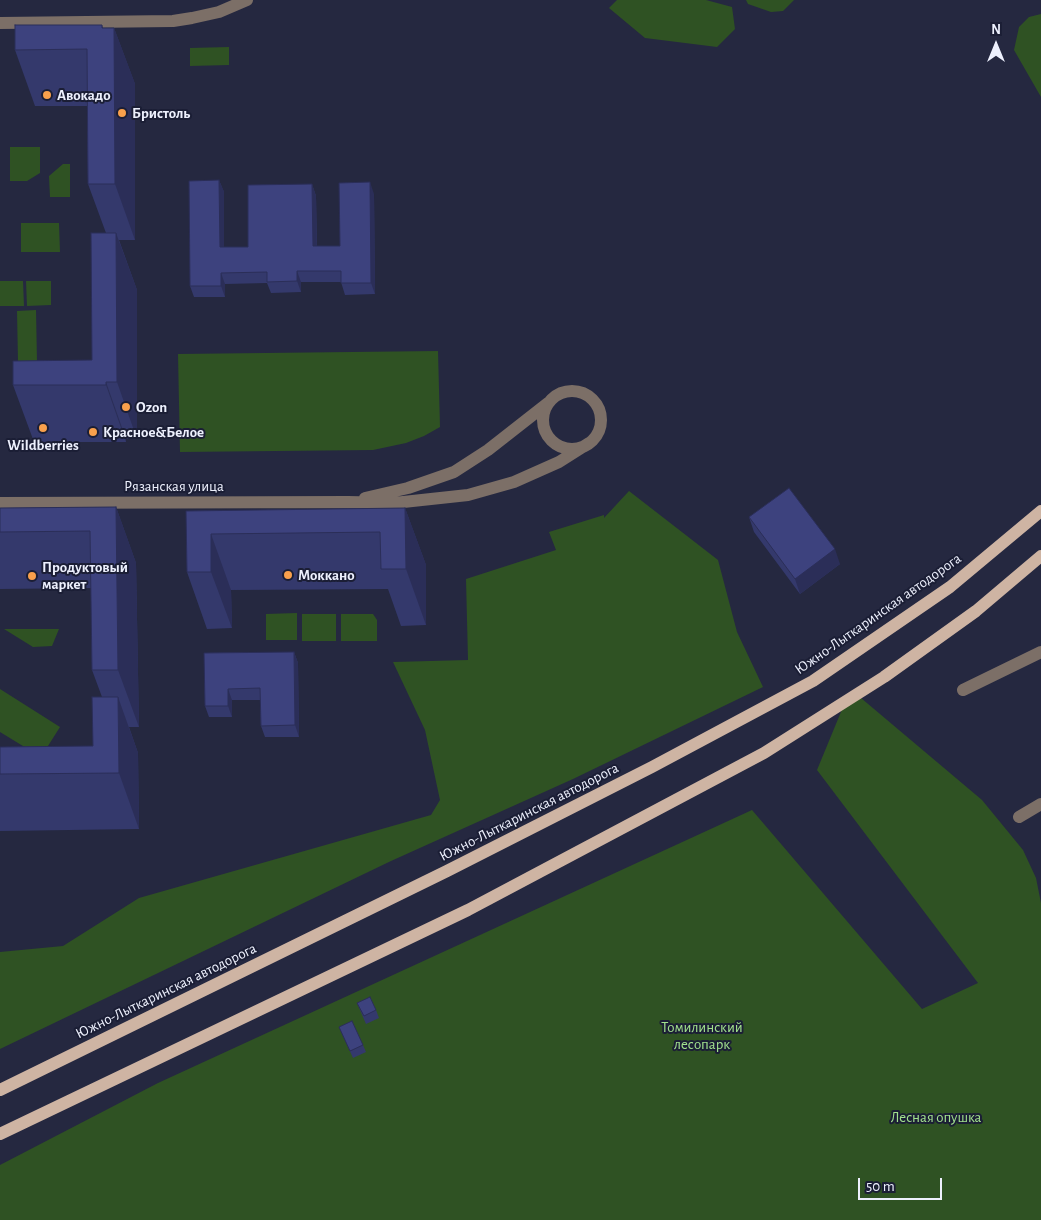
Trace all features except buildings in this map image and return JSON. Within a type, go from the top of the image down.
[{"type":"main road","name":"Южно-Лыткаринская автодорога","points":[[0,1090],[448,871],[652,767],[813,681],[950,586],[1041,511]]},
{"type":"main road","points":[[0,1134],[468,910],[764,752],[884,677],[976,610],[1041,556]]},
{"type":"street","points":[[0,22],[173,21],[219,12],[247,0]]},
{"type":"street","points":[[565,391],[580,392],[593,399],[599,407],[601,422],[596,436],[580,448],[562,447],[554,442],[545,429],[543,421],[548,403],[565,391]]},
{"type":"street","name":"Рязанская улица","points":[[348,502],[408,488],[454,472],[488,450],[548,403]]},
{"type":"street","name":"Рязанская улица","points":[[0,503],[394,503],[468,495],[514,482],[559,462],[589,443]]},
{"type":"street","points":[[964,690],[1041,652]]},
{"type":"street","points":[[1019,817],[1041,804]]},
{"type":"green space","points":[[617,0],[706,0],[732,7],[735,29],[717,47],[645,38],[609,8]]},
{"type":"green space","points":[[746,0],[794,0],[783,11],[771,12],[748,4]]},
{"type":"green space","points":[[1041,14],[1041,97],[1014,50],[1019,27],[1029,17]]},
{"type":"green space","points":[[229,47],[229,65],[190,66],[190,48]]},
{"type":"green space","points":[[10,147],[40,147],[40,173],[27,181],[10,181]]},
{"type":"green space","points":[[63,164],[70,164],[70,197],[50,197],[49,176]]},
{"type":"green space","points":[[21,223],[59,223],[60,252],[21,252]]},
{"type":"green space","points":[[0,281],[23,281],[24,306],[0,306]]},
{"type":"green space","points":[[26,281],[51,281],[51,305],[27,306]]},
{"type":"green space","points":[[36,310],[37,362],[18,362],[17,311]]},
{"type":"green space","points":[[438,351],[440,427],[424,436],[406,443],[373,450],[180,452],[178,354]]},
{"type":"green space","points":[[629,491],[718,560],[737,632],[763,687],[573,779],[391,861],[0,1049],[0,952],[63,946],[139,898],[431,815],[440,800],[425,730],[393,662],[468,660],[466,579],[556,550],[549,532],[604,515],[604,518]]},
{"type":"green space","points":[[297,613],[297,640],[266,640],[266,614]]},
{"type":"green space","points":[[302,614],[336,614],[336,641],[302,641]]},
{"type":"green space","points":[[341,614],[373,614],[377,620],[377,641],[341,641]]},
{"type":"green space","points":[[4,629],[59,629],[52,646],[33,647]]},
{"type":"green space","points":[[0,689],[60,727],[41,757],[0,732]]},
{"type":"green space","name":"Томилинский лесопарк","points":[[861,698],[982,800],[1023,850],[1036,878],[1041,903],[1041,1220],[0,1220],[0,1165],[158,1083],[752,810],[922,1009],[978,983],[817,770],[843,707]]},
{"type":"place","name":"Авокадо","points":[[47,95]]},
{"type":"place","name":"Бристоль","points":[[122,113]]},
{"type":"place","name":"Ozon","points":[[126,407]]},
{"type":"place","name":"Wildberries","points":[[43,428]]},
{"type":"place","name":"Красное&Белое","points":[[93,432]]},
{"type":"place","name":"Моккано","points":[[288,575]]},
{"type":"place","name":"Продуктовый маркет","points":[[32,576]]},
{"type":"park label","name":"Лесная опушка","points":[[936,1117]]}]
